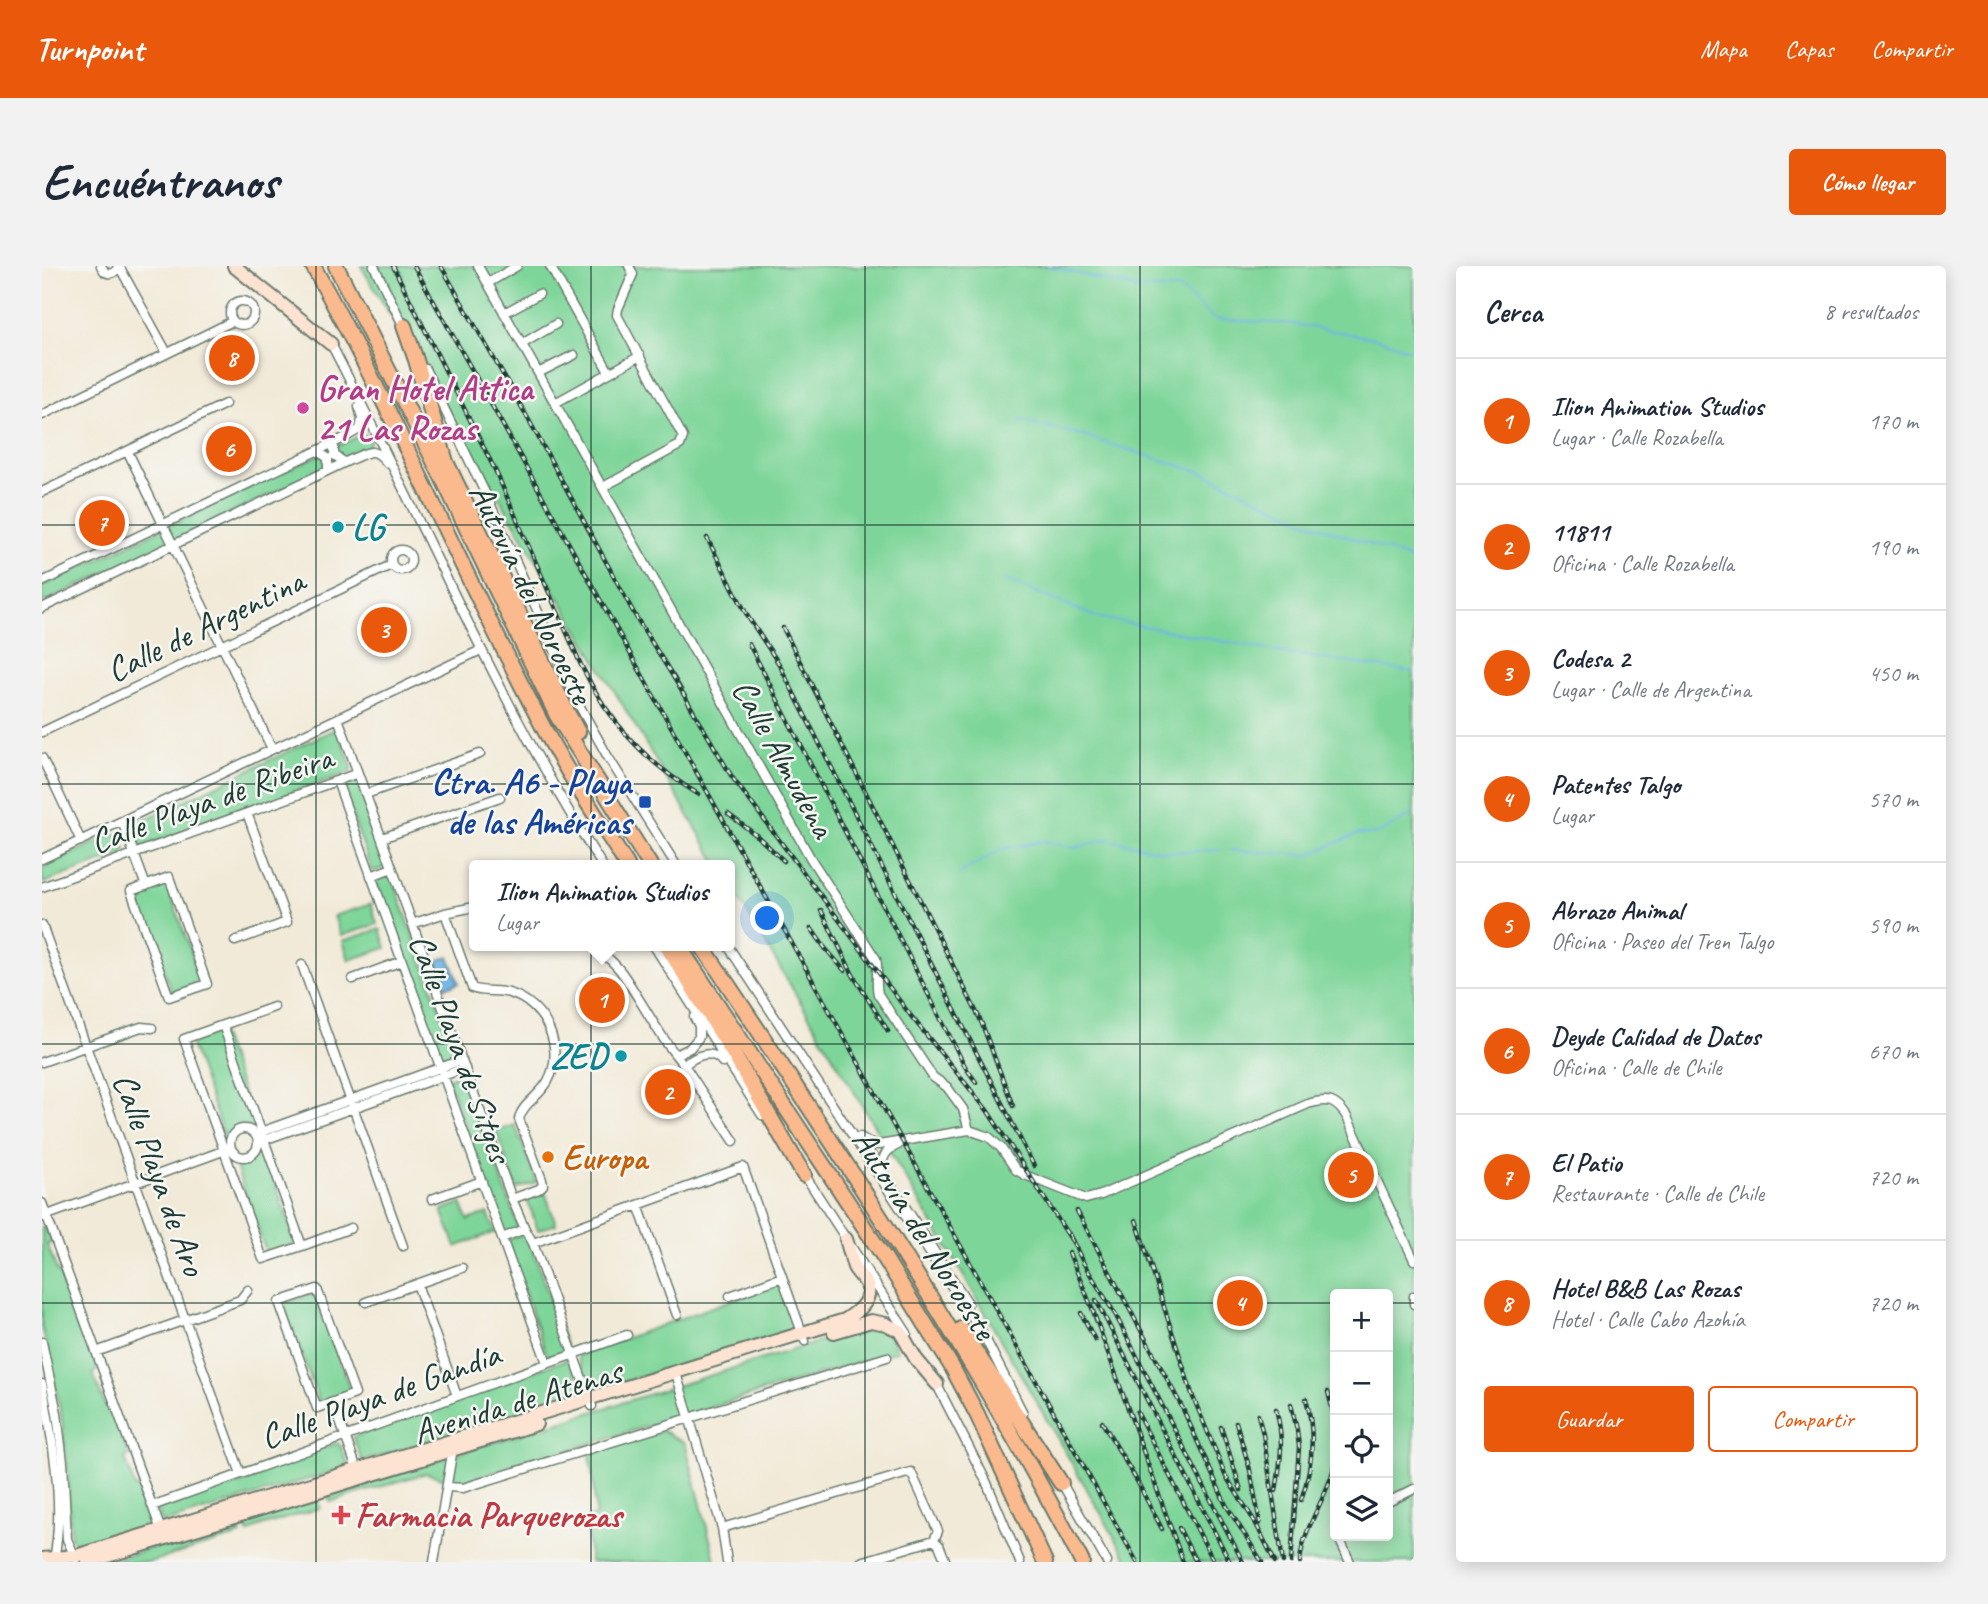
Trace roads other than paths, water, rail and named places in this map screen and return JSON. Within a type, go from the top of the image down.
[{"type":"highway","name":"Autovía del Noroeste","points":[[313,266],[405,443],[539,721],[624,860]]},
{"type":"highway","name":"Autovía del Noroeste","points":[[335,266],[438,470],[556,714],[647,860]]},
{"type":"highway","points":[[404,326],[446,462],[567,712],[655,860]]},
{"type":"highway","points":[[539,721],[551,759],[613,860]]},
{"type":"highway","points":[[662,951],[730,1048],[804,1175]]},
{"type":"highway","name":"Autovía del Noroeste","points":[[682,951],[884,1257],[952,1367],[1010,1483],[1045,1562]]},
{"type":"highway","name":"Autovía del Noroeste","points":[[705,951],[876,1210],[990,1393],[1082,1562]]},
{"type":"highway","points":[[876,1210],[906,1243],[1061,1483]]},
{"type":"main road","points":[[234,266],[331,344]]},
{"type":"main road","name":"Avenida de Atenas","points":[[803,1337],[845,1320],[857,1313],[867,1301],[867,1285],[855,1268],[846,1240]]},
{"type":"main road","name":"Avenida de Atenas","points":[[48,1559],[80,1560],[803,1337],[871,1321],[900,1331],[916,1359],[937,1384]]},
{"type":"main road","name":"Avenida de Atenas","points":[[80,1560],[161,1530],[359,1474]]},
{"type":"street","points":[[101,266],[105,272],[111,273],[119,266],[167,354]]},
{"type":"street","points":[[373,266],[489,501],[579,705],[608,757],[673,860]]},
{"type":"street","name":"Calle Almudena","points":[[478,266],[811,859],[876,959],[878,994],[933,1077],[947,1087],[963,1109],[969,1130]]},
{"type":"street","points":[[488,283],[517,266]]},
{"type":"street","points":[[550,266],[609,372]]},
{"type":"street","points":[[603,487],[683,440],[682,433],[617,315],[633,274],[629,266]]},
{"type":"street","points":[[504,313],[539,294]]},
{"type":"street","points":[[42,415],[233,321]]},
{"type":"street","points":[[522,344],[556,324]]},
{"type":"street","points":[[331,344],[522,730],[599,860]]},
{"type":"street","points":[[538,373],[574,355]]},
{"type":"street","points":[[555,403],[640,356]]},
{"type":"street","points":[[42,582],[360,429],[362,419],[354,388]]},
{"type":"street","points":[[42,492],[225,404]]},
{"type":"street","points":[[334,443],[334,455],[344,462]]},
{"type":"street","points":[[317,451],[328,458],[328,470]]},
{"type":"street","points":[[42,608],[371,451],[380,453],[397,475]]},
{"type":"street","points":[[128,452],[272,749]]},
{"type":"street","name":"Calle de Argentina","points":[[42,732],[391,565]]},
{"type":"street","points":[[42,859],[481,650]]},
{"type":"street","name":"Calle Playa de Sitges","points":[[338,718],[512,1199],[533,1243],[590,1403]]},
{"type":"street","points":[[366,794],[480,754]]},
{"type":"street","points":[[42,758],[82,841]]},
{"type":"street","name":"Calle Playa de Ribeira","points":[[42,887],[358,773]]},
{"type":"street","name":"Calle Playa de Sitges","points":[[337,781],[547,1363]]},
{"type":"street","points":[[382,838],[500,797]]},
{"type":"street","points":[[235,941],[286,922],[247,813]]},
{"type":"street","points":[[122,821],[146,886]]},
{"type":"street","points":[[370,876],[392,868]]},
{"type":"street","points":[[169,877],[207,984],[169,997],[131,891],[146,886],[169,877]]},
{"type":"street","points":[[412,924],[469,908]]},
{"type":"street","points":[[445,913],[472,988],[478,991],[512,993],[528,1001],[550,1030],[554,1045],[555,1060],[544,1090],[521,1110],[519,1119],[542,1185],[539,1189],[512,1199]]},
{"type":"street","name":"Calle Playa de Aro","points":[[42,925],[241,1474]]},
{"type":"street","points":[[600,951],[621,970],[734,1142]]},
{"type":"street","points":[[661,951],[698,1026],[699,1037],[690,1048],[676,1055]]},
{"type":"street","points":[[661,951],[768,1126]]},
{"type":"street","points":[[731,951],[983,1334]]},
{"type":"street","points":[[353,979],[402,961]]},
{"type":"street","points":[[302,965],[403,1246]]},
{"type":"street","points":[[274,1007],[184,1039],[228,1149],[263,1259],[351,1228]]},
{"type":"street","points":[[223,1025],[259,1137],[302,1245]]},
{"type":"street","points":[[42,1062],[141,1027],[152,1028]]},
{"type":"street","points":[[684,1065],[696,1056],[707,1054],[719,1057],[804,1175],[937,1384],[986,1481],[1020,1562]]},
{"type":"street","points":[[259,1137],[463,1064]]},
{"type":"street","points":[[820,1086],[860,1137],[966,1298],[1031,1429],[1107,1562]]},
{"type":"street","points":[[860,1137],[879,1145],[969,1130],[989,1137],[1001,1148],[1016,1170],[1086,1199],[1101,1195],[1308,1104],[1320,1100],[1332,1102],[1347,1117],[1414,1260]]},
{"type":"street","points":[[228,1149],[232,1136],[239,1130],[248,1129],[259,1137]]},
{"type":"street","points":[[44,1216],[228,1149],[248,1156],[255,1151],[259,1137]]},
{"type":"street","points":[[881,1168],[883,1156],[890,1149],[907,1141]]},
{"type":"street","points":[[533,1243],[743,1167],[803,1337]]},
{"type":"street","points":[[432,1199],[482,1181]]},
{"type":"street","points":[[42,1203],[44,1216],[161,1530]]},
{"type":"street","points":[[638,1205],[677,1315]]},
{"type":"street","points":[[502,1238],[525,1230]]},
{"type":"street","points":[[366,1302],[462,1268]]},
{"type":"street","points":[[730,1296],[782,1277]]},
{"type":"street","points":[[417,1284],[457,1396]]},
{"type":"street","points":[[317,1289],[355,1394],[333,1402],[317,1408],[279,1302],[317,1289]]},
{"type":"street","points":[[96,1352],[240,1300],[248,1290]]},
{"type":"street","points":[[1414,1296],[1414,1304]]},
{"type":"street","name":"Calle Playa de Gandía","points":[[152,1506],[627,1335]]},
{"type":"street","points":[[42,1342],[58,1425],[67,1539],[80,1560]]},
{"type":"street","points":[[448,1487],[463,1489],[887,1357]]},
{"type":"street","points":[[677,1377],[722,1528],[727,1562]]},
{"type":"street","points":[[42,1384],[55,1466],[58,1540],[48,1559]]},
{"type":"street","points":[[333,1402],[359,1474]]},
{"type":"street","points":[[434,1562],[448,1487],[452,1445]]},
{"type":"street","points":[[722,1528],[911,1472],[938,1531],[934,1540],[861,1562]]},
{"type":"street","points":[[1393,1500],[1414,1489]]},
{"type":"street","points":[[934,1540],[946,1562]]},
{"type":"street","points":[[1340,1541],[1349,1562]]},
{"type":"water","points":[[449,956],[459,983],[446,987],[437,961]]},
{"type":"waterway","points":[[1048,266],[1139,289],[1181,289],[1214,319],[1293,324],[1380,339],[1414,352]]},
{"type":"waterway","points":[[1020,420],[1077,434],[1204,473],[1310,523],[1414,560]]},
{"type":"waterway","points":[[1004,579],[1096,617],[1284,653],[1414,672]]},
{"type":"waterway","points":[[1230,850],[1308,855],[1358,834],[1379,834],[1414,813]]},
{"type":"waterway","points":[[959,874],[1002,849],[1044,841],[1075,848],[1107,839],[1167,852],[1221,850]]},
{"type":"railway","points":[[393,266],[496,472],[592,686],[616,722],[645,754],[698,794]]},
{"type":"railway","points":[[414,266],[1137,1562]]},
{"type":"railway","points":[[441,266],[636,617],[732,777],[911,1016],[987,1110],[1074,1244]]},
{"type":"railway","points":[[707,538],[748,617],[779,664],[1034,1166]]},
{"type":"railway","points":[[783,628],[980,1019],[1013,1106]]},
{"type":"railway","points":[[749,644],[966,1068],[976,1082]]},
{"type":"railway","points":[[728,814],[784,861]]},
{"type":"railway","points":[[821,910],[853,975],[888,1031]]},
{"type":"railway","points":[[811,928],[845,971]]},
{"type":"railway","points":[[1077,1211],[1182,1407],[1226,1505],[1262,1562]]},
{"type":"railway","points":[[1136,1220],[1193,1397],[1221,1464]]},
{"type":"railway","points":[[1069,1234],[1115,1314],[1243,1562]]},
{"type":"railway","points":[[1069,1253],[1092,1308],[1183,1562]]},
{"type":"railway","points":[[1096,1300],[1230,1562]]},
{"type":"railway","points":[[1081,1313],[1095,1340]]},
{"type":"railway","points":[[1328,1392],[1334,1415]]},
{"type":"railway","points":[[1301,1500],[1312,1450],[1306,1399]]},
{"type":"railway","points":[[1291,1404],[1299,1447],[1291,1562]]},
{"type":"railway","points":[[1276,1409],[1281,1450],[1276,1491]]},
{"type":"railway","points":[[1137,1412],[1214,1562]]},
{"type":"railway","points":[[1258,1415],[1283,1562]]},
{"type":"railway","points":[[1102,1422],[1162,1529]]},
{"type":"railway","points":[[1236,1422],[1250,1470],[1260,1523]]},
{"type":"railway","points":[[1221,1427],[1241,1490]]},
{"type":"railway","points":[[1218,1457],[1225,1475],[1255,1522],[1275,1562]]},
{"type":"railway","points":[[1300,1562],[1310,1524],[1331,1478]]},
{"type":"railway","points":[[1179,1528],[1196,1562]]},
{"type":"place","name":"Hotel B&B Las Rozas","points":[[232,358]]},
{"type":"place","name":"Gran Hotel Attica 21 Las Rozas","points":[[303,408]]},
{"type":"place","name":"Deyde Calidad de Datos","points":[[229,449]]},
{"type":"place","name":"El Patio","points":[[102,523]]},
{"type":"place","name":"LG","points":[[338,527]]},
{"type":"place","name":"Codesa 2","points":[[384,630]]},
{"type":"place","name":"Ctra. A6 - Playa de las Américas","points":[[645,802]]},
{"type":"place","name":"Ilion Animation Studios","points":[[602,1000]]},
{"type":"place","name":"ZED","points":[[621,1056]]},
{"type":"place","name":"11811","points":[[668,1092]]},
{"type":"place","name":"Europa","points":[[548,1157]]},
{"type":"place","name":"Abrazo Animal","points":[[1351,1175]]},
{"type":"place","name":"Patentes Talgo","points":[[1240,1303]]},
{"type":"place","name":"Farmacia Parquerozas","points":[[341,1515]]}]
